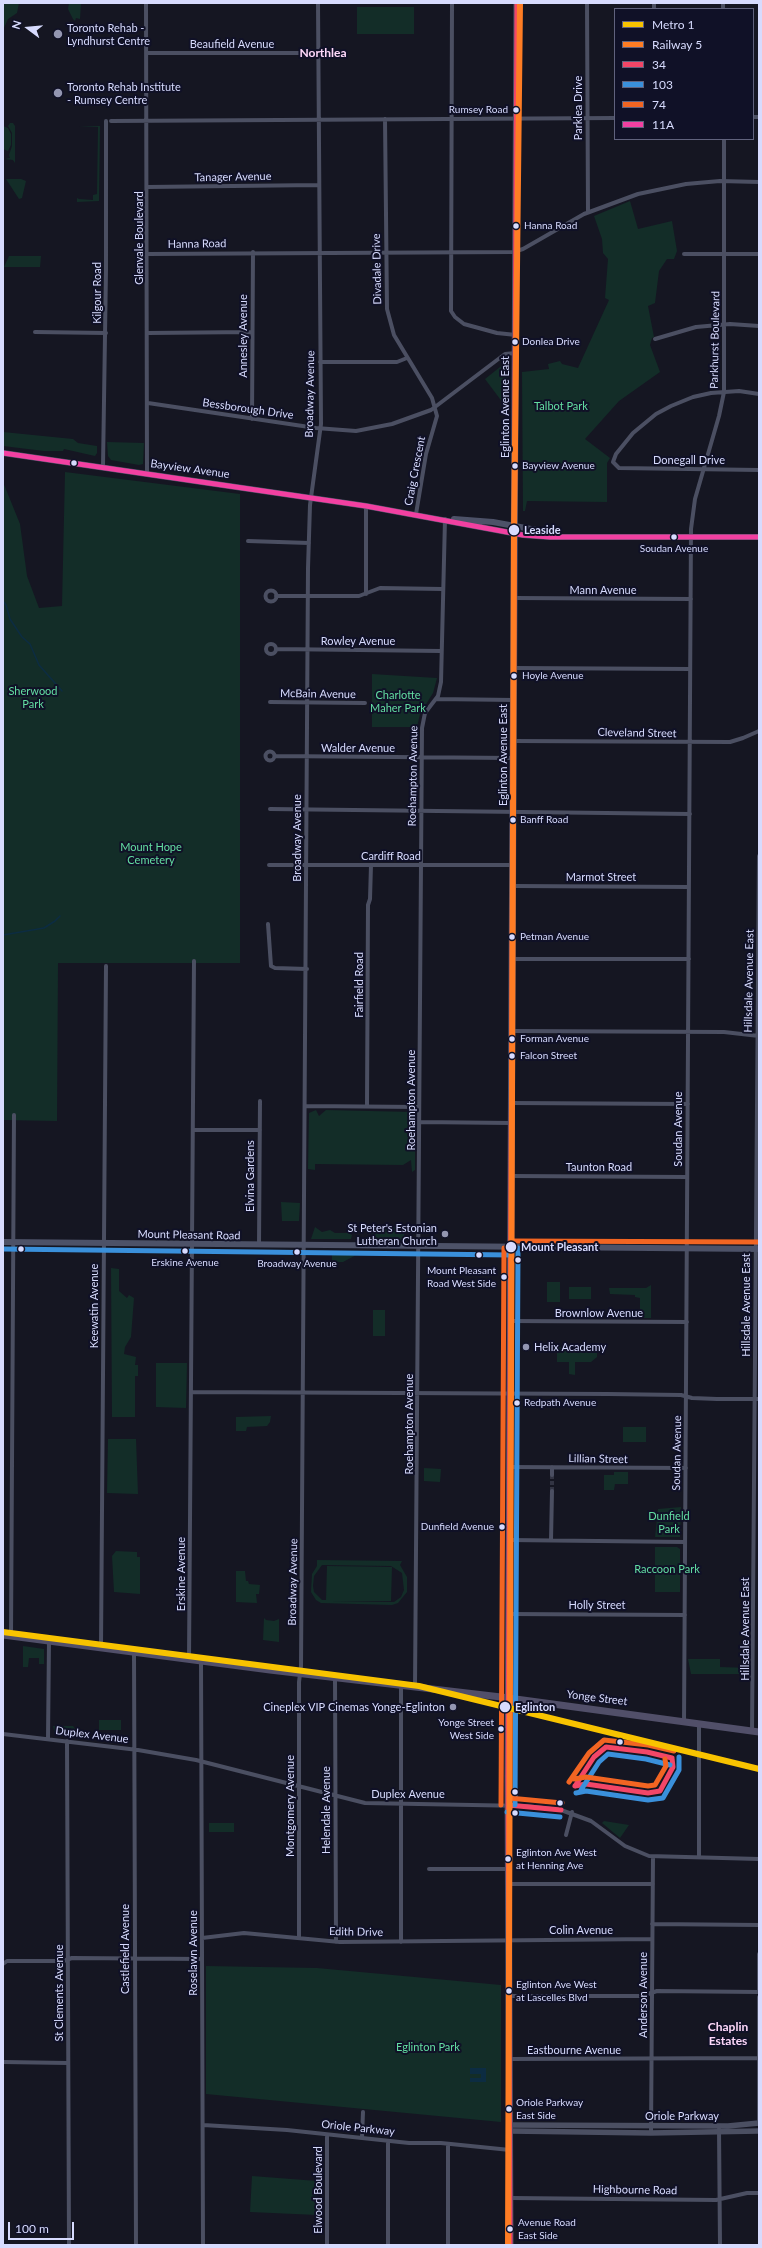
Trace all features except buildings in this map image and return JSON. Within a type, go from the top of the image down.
[{"type":"main road","name":"Eglinton Avenue East","points":[[510,2245],[508,1698],[512,959],[514,886],[513,741],[518,119],[517,3]]},
{"type":"main road","name":"Bayview Avenue","points":[[3,453],[103,466],[311,497],[445,519],[493,522],[515,530],[564,536],[759,537]]},
{"type":"main road","name":"Mount Pleasant Road","points":[[3,1242],[259,1246],[757,1249]]},
{"type":"main road","name":"Yonge Street","points":[[3,1635],[201,1661],[508,1698],[756,1731]]},
{"type":"street","name":"Glenvale Boulevard","points":[[146,3],[148,254],[147,473]]},
{"type":"street","name":"Broadway Avenue","points":[[300,1673],[306,1106],[308,596],[311,497],[321,429],[318,185],[318,3]]},
{"type":"street","points":[[452,3],[452,314],[464,324],[481,330],[516,335]]},
{"type":"street","name":"Parklea Drive","points":[[587,3],[588,212]]},
{"type":"street","name":"Beaufield Avenue","points":[[146,53],[318,53]]},
{"type":"street","points":[[146,120],[614,118]]},
{"type":"street","name":"Divadale Drive","points":[[385,119],[387,309],[394,335],[436,407]]},
{"type":"street","name":"Kilgour Road","points":[[103,466],[109,121],[146,120]]},
{"type":"street","name":"Parkhurst Boulevard","points":[[691,536],[694,499],[719,416],[724,392],[724,140]]},
{"type":"street","name":"Hanna Road","points":[[148,254],[517,251],[588,212],[638,194],[686,184],[724,181],[759,182]]},
{"type":"street","name":"Tanager Avenue","points":[[147,187],[318,185]]},
{"type":"street","name":"Annesley Avenue","points":[[252,419],[253,252]]},
{"type":"street","points":[[684,254],[759,254]]},
{"type":"street","points":[[655,339],[696,327],[725,324],[759,326]]},
{"type":"street","points":[[35,332],[106,333]]},
{"type":"street","points":[[148,333],[252,332]]},
{"type":"street","name":"Bessborough Drive","points":[[148,403],[321,429],[356,432],[392,424],[436,407],[505,354],[516,353]]},
{"type":"street","points":[[320,362],[398,362],[407,358]]},
{"type":"street","points":[[724,392],[759,394]]},
{"type":"street","name":"Donegall Drive","points":[[724,392],[693,397],[656,414],[633,433],[616,454],[613,462],[619,468],[759,470]]},
{"type":"street","name":"Craig Crescent","points":[[416,514],[426,454],[436,420],[436,407]]},
{"type":"street","points":[[366,506],[366,594]]},
{"type":"street","name":"Roehampton Avenue","points":[[415,1687],[422,756],[423,721],[428,708],[436,699],[441,682],[442,589],[445,519]]},
{"type":"street","name":"Soudan Avenue","points":[[684,1721],[691,536]]},
{"type":"street","points":[[248,541],[309,543]]},
{"type":"street","points":[[276,596],[359,596],[380,588],[442,589]]},
{"type":"street","name":"Mann Avenue","points":[[515,598],[691,599]]},
{"type":"street","name":"Rowley Avenue","points":[[276,649],[441,650]]},
{"type":"street","points":[[514,668],[690,670]]},
{"type":"street","points":[[436,699],[514,700]]},
{"type":"street","name":"McBain Avenue","points":[[270,702],[365,703]]},
{"type":"street","name":"Cleveland Street","points":[[513,741],[730,742],[759,731]]},
{"type":"street","name":"Walder Avenue","points":[[275,756],[422,756],[513,758]]},
{"type":"street","points":[[270,809],[690,814]]},
{"type":"street","name":"Hillsdale Avenue East","points":[[756,1731],[759,856]]},
{"type":"street","name":"Cardiff Road","points":[[269,864],[514,865]]},
{"type":"street","name":"Fairfield Road","points":[[367,1106],[368,905],[370,899],[371,865]]},
{"type":"street","name":"Marmot Street","points":[[514,886],[689,887]]},
{"type":"street","points":[[268,924],[270,966],[275,968],[306,969]]},
{"type":"street","points":[[512,959],[689,959]]},
{"type":"street","name":"Erskine Avenue","points":[[189,1659],[194,961]]},
{"type":"street","name":"Keewatin Avenue","points":[[101,1647],[106,966]]},
{"type":"street","points":[[512,1031],[724,1032],[758,1036]]},
{"type":"street","name":"Elvina Gardens","points":[[259,1246],[260,1101]]},
{"type":"street","points":[[511,1103],[688,1104]]},
{"type":"street","points":[[306,1106],[419,1107]]},
{"type":"street","points":[[11,1636],[14,1115]]},
{"type":"street","points":[[420,1122],[511,1123]]},
{"type":"street","name":"Elvina Gardens","points":[[193,1130],[260,1130]]},
{"type":"street","name":"Taunton Road","points":[[511,1176],[687,1177]]},
{"type":"street","name":"Brownlow Avenue","points":[[511,1321],[687,1322]]},
{"type":"street","points":[[191,1392],[686,1396],[692,1398],[757,1399]]},
{"type":"street","name":"Lillian Street","points":[[510,1467],[686,1468]]},
{"type":"street","points":[[552,1467],[552,1476]]},
{"type":"street","points":[[551,1540],[552,1491]]},
{"type":"street","points":[[509,1540],[685,1542]]},
{"type":"street","name":"Holly Street","points":[[509,1614],[685,1615]]},
{"type":"street","points":[[48,1739],[49,1640]]},
{"type":"street","name":"Castlefield Avenue","points":[[134,1652],[133,1749],[136,2245]]},
{"type":"street","name":"Roselawn Avenue","points":[[201,1661],[203,2245]]},
{"type":"street","name":"Montgomery Avenue","points":[[299,1938],[300,1673]]},
{"type":"street","name":"Helendale Avenue","points":[[335,1677],[336,1942]]},
{"type":"street","points":[[401,1685],[401,1942]]},
{"type":"street","points":[[699,1724],[699,1858]]},
{"type":"street","name":"Duplex Avenue","points":[[3,1734],[133,1749],[202,1762],[365,1803],[545,1807],[572,1812],[592,1821],[631,1850],[653,1857],[759,1859]]},
{"type":"street","name":"St Clements Avenue","points":[[67,1741],[69,2245]]},
{"type":"street","points":[[566,1835],[572,1812]]},
{"type":"street","name":"Anderson Avenue","points":[[651,2133],[653,1857]]},
{"type":"street","points":[[429,1869],[509,1869]]},
{"type":"street","points":[[509,1884],[653,1884]]},
{"type":"street","points":[[652,1924],[759,1926]]},
{"type":"street","name":"Edith Drive","points":[[202,1938],[244,1933],[336,1942],[499,1941],[510,1939]]},
{"type":"street","name":"Colin Avenue","points":[[510,1939],[652,1939]]},
{"type":"street","points":[[510,1996],[642,1996],[657,1991],[759,1992],[759,1954]]},
{"type":"street","points":[[3,1964],[7,1961],[72,1958],[134,1960],[202,1959]]},
{"type":"street","points":[[759,1997],[759,2124]]},
{"type":"street","name":"Eastbourne Avenue","points":[[510,2059],[759,2058]]},
{"type":"street","points":[[3,2062],[68,2063]]},
{"type":"street","points":[[362,2138],[363,2112]]},
{"type":"street","name":"Oriole Parkway","points":[[510,2128],[719,2126],[759,2124]]},
{"type":"street","name":"Oriole Parkway","points":[[203,2125],[510,2150]]},
{"type":"street","points":[[719,2126],[720,2245]]},
{"type":"street","name":"Oriole Parkway","points":[[527,2128],[651,2133],[719,2133],[759,2131]]},
{"type":"street","name":"Elwood Boulevard","points":[[327,2135],[328,2245]]},
{"type":"street","points":[[388,2141],[388,2245]]},
{"type":"street","points":[[448,2144],[448,2245]]},
{"type":"street","name":"Highbourne Road","points":[[510,2198],[720,2199],[747,2193],[759,2193]]},
{"type":"green space","points":[[3,3],[19,3],[17,13],[8,19],[3,30]]},
{"type":"green space","points":[[69,3],[81,3],[80,19],[76,18],[75,21],[73,19],[68,9]]},
{"type":"green space","points":[[357,7],[414,7],[414,34],[357,34]]},
{"type":"green space","points":[[10,123],[13,123],[15,126],[15,163],[13,160],[5,159],[10,158],[9,155],[12,146],[12,133],[8,126]]},
{"type":"green space","points":[[3,126],[8,128],[11,134],[11,145],[8,151],[3,149]]},
{"type":"green space","points":[[79,126],[100,126],[99,201],[77,202],[77,198],[93,200],[93,195],[97,194],[98,127]]},
{"type":"green space","points":[[6,179],[21,179],[26,181],[22,198],[19,199]]},
{"type":"green space","name":"Talbot Park","points":[[630,201],[638,229],[672,221],[677,251],[674,259],[667,259],[659,271],[655,303],[648,306],[654,337],[652,338],[650,345],[660,372],[619,401],[585,439],[610,458],[607,463],[607,502],[527,501],[525,511],[523,511],[522,372],[549,369],[548,364],[560,361],[562,364],[578,368],[609,300],[605,298],[608,259],[603,253],[602,239],[594,216]]},
{"type":"green space","points":[[9,256],[41,256],[40,267],[4,267]]},
{"type":"green space","points":[[505,363],[508,364],[508,405],[506,407],[485,379]]},
{"type":"green space","points":[[3,432],[73,439],[78,443],[97,446],[97,453],[95,456],[64,449],[63,451],[44,451],[3,446]]},
{"type":"green space","points":[[107,442],[144,443],[143,464],[139,465],[111,460],[108,456]]},
{"type":"green space","name":"Mount Hope Cemetery","points":[[65,472],[240,494],[240,963],[58,963],[57,1121],[3,1120],[3,482],[20,524],[27,576],[39,608],[62,606]]},
{"type":"green space","name":"Charlotte Maher Park","points":[[372,674],[437,678],[433,693],[420,714],[417,727],[372,727]]},
{"type":"green space","points":[[316,1110],[319,1116],[326,1110],[413,1112],[415,1115],[415,1170],[412,1172],[411,1160],[403,1165],[315,1164],[315,1170],[308,1169],[309,1113]]},
{"type":"green space","points":[[281,1202],[300,1203],[299,1221],[282,1221]]},
{"type":"green space","points":[[315,1227],[322,1232],[330,1230],[335,1233],[348,1233],[352,1235],[351,1239],[311,1239]]},
{"type":"green space","points":[[373,1227],[404,1227],[404,1241],[372,1240],[371,1229]]},
{"type":"green space","points":[[332,1253],[360,1253],[343,1262],[332,1262]]},
{"type":"green space","points":[[111,1268],[119,1269],[119,1291],[127,1298],[129,1295],[134,1298],[131,1337],[125,1347],[124,1354],[136,1357],[135,1365],[138,1365],[138,1376],[135,1376],[135,1417],[112,1417]]},
{"type":"green space","points":[[547,1282],[560,1282],[560,1302],[547,1302]]},
{"type":"green space","points":[[651,1285],[651,1318],[640,1318],[640,1298],[635,1297],[635,1295],[610,1294],[609,1288],[646,1288]]},
{"type":"green space","points":[[569,1287],[591,1287],[591,1299],[569,1299]]},
{"type":"green space","points":[[373,1310],[385,1310],[385,1336],[373,1336]]},
{"type":"green space","points":[[597,1346],[597,1357],[591,1362],[575,1362],[575,1375],[569,1374],[569,1362],[557,1362],[557,1347]]},
{"type":"green space","points":[[156,1363],[187,1363],[186,1408],[156,1407]]},
{"type":"green space","points":[[271,1416],[270,1422],[267,1426],[247,1427],[246,1431],[236,1431],[236,1417]]},
{"type":"green space","points":[[623,1427],[646,1427],[646,1442],[623,1442]]},
{"type":"green space","points":[[108,1439],[136,1439],[138,1494],[107,1493]]},
{"type":"green space","points":[[424,1468],[441,1469],[440,1482],[424,1481]]},
{"type":"green space","points":[[614,1472],[628,1472],[628,1484],[615,1484],[614,1490],[604,1490],[604,1475],[614,1475]]},
{"type":"green space","name":"Dunfield Park","points":[[681,1507],[680,1537],[655,1537],[658,1509]]},
{"type":"green space","name":"Raccoon Park","points":[[655,1547],[677,1547],[680,1549],[680,1592],[655,1592]]},
{"type":"green space","points":[[116,1551],[137,1552],[137,1557],[140,1557],[140,1594],[114,1592],[112,1556]]},
{"type":"green space","points":[[317,1560],[402,1561],[400,1565],[407,1577],[407,1592],[398,1603],[392,1605],[321,1603],[316,1600],[311,1592],[312,1574],[317,1566]],"holes":[[[322,1565],[391,1566],[402,1573],[404,1590],[401,1597],[394,1602],[331,1601],[391,1601],[392,1567],[327,1566],[326,1600],[322,1600],[314,1592],[314,1576]]]},
{"type":"green space","points":[[236,1571],[245,1571],[246,1581],[248,1581],[249,1584],[260,1585],[259,1594],[256,1594],[257,1603],[236,1602]]},
{"type":"green space","points":[[264,1618],[266,1620],[274,1621],[279,1619],[279,1642],[263,1640]]},
{"type":"green space","points":[[23,1646],[44,1649],[44,1664],[39,1664],[39,1658],[29,1658],[28,1667],[23,1667]]},
{"type":"green space","points":[[688,1659],[720,1659],[720,1667],[749,1668],[747,1668],[747,1673],[743,1674],[691,1674]]},
{"type":"green space","points":[[99,1720],[121,1720],[121,1730],[99,1730]]},
{"type":"green space","points":[[53,1726],[73,1726],[77,1731],[76,1737],[55,1735]]},
{"type":"green space","points":[[604,1821],[629,1825],[620,1838],[602,1823]]},
{"type":"green space","points":[[209,1823],[234,1823],[234,1832],[209,1832]]},
{"type":"green space","name":"Eglinton Park","points":[[206,1966],[317,1968],[501,1985],[501,2122],[206,2094]]},
{"type":"green space","points":[[252,2176],[317,2181],[317,2215],[250,2212]]},
{"type":"water","points":[[470,2068],[486,2068],[486,2082],[470,2082],[470,2078],[481,2078],[481,2074],[470,2074]]},
{"type":"waterway","points":[[3,601],[6,605],[10,619],[22,637],[30,644],[39,665],[62,691]]},
{"type":"waterway","points":[[3,935],[44,928],[60,916]]},
{"type":"tunnel","points":[[552,1475],[552,1491]]},
{"type":"metro line","name":"1","points":[[3,1632],[419,1686],[759,1769]]},
{"type":"rail line","name":"5","points":[[508,2245],[514,531],[520,3]]},
{"type":"transit line","name":"34","points":[[510,2245],[508,1775],[517,3]]},
{"type":"transit line","name":"11A","points":[[3,453],[366,506],[523,535],[550,537],[759,537]]},
{"type":"transit line","name":"74","points":[[511,1241],[759,1242]]},
{"type":"transit line","name":"74","points":[[501,1805],[504,1248]]},
{"type":"transit line","name":"103","points":[[515,1805],[518,1248]]},
{"type":"transit line","name":"103","points":[[3,1249],[511,1255]]},
{"type":"transit line","name":"74","points":[[569,1782],[589,1753],[604,1740],[648,1745],[674,1751]]},
{"type":"transit line","name":"34","points":[[575,1786],[594,1757],[606,1747],[647,1752],[672,1758]]},
{"type":"transit line","name":"103","points":[[581,1790],[599,1762],[608,1754],[646,1759],[670,1765]]},
{"type":"transit line","name":"103","points":[[576,1793],[586,1791],[648,1800],[663,1798],[679,1770],[679,1757]]},
{"type":"transit line","name":"34","points":[[575,1786],[586,1784],[648,1793],[660,1791],[673,1767],[672,1758]]},
{"type":"transit line","name":"74","points":[[574,1779],[586,1777],[648,1786],[655,1785],[666,1766],[665,1759]]},
{"type":"transit line","name":"74","points":[[509,1798],[562,1803]]},
{"type":"transit line","name":"34","points":[[508,1805],[561,1810]]},
{"type":"transit line","name":"103","points":[[507,1812],[560,1817]]},
{"type":"place","name":"Toronto Rehab - Lyndhurst Centre","points":[[58,34]]},
{"type":"place","name":"Toronto Rehab Institute - Rumsey Centre","points":[[58,93]]},
{"type":"place","name":"Rumsey Road","points":[[516,110]]},
{"type":"place","name":"Hanna Road","points":[[516,226]]},
{"type":"place","name":"Donlea Drive","points":[[515,342]]},
{"type":"place","name":"Bayview Avenue","points":[[515,466]]},
{"type":"place","name":"Leaside","points":[[514,530]]},
{"type":"place","name":"Soudan Avenue","points":[[674,537]]},
{"type":"place","name":"Hoyle Avenue","points":[[514,676]]},
{"type":"place","name":"Banff Road","points":[[513,820]]},
{"type":"place","name":"Petman Avenue","points":[[512,937]]},
{"type":"place","name":"Forman Avenue","points":[[512,1039]]},
{"type":"place","name":"Falcon Street","points":[[512,1056]]},
{"type":"place","name":"St Peter's Estonian Lutheran Church","points":[[445,1234]]},
{"type":"place","name":"Mount Pleasant","points":[[511,1247]]},
{"type":"place","name":"Erskine Avenue","points":[[185,1251]]},
{"type":"place","name":"Broadway Avenue","points":[[297,1252]]},
{"type":"place","name":"Mount Pleasant Road West Side","points":[[504,1277]]},
{"type":"place","name":"Helix Academy","points":[[526,1347]]},
{"type":"place","name":"Redpath Avenue","points":[[517,1403]]},
{"type":"place","name":"Dunfield Avenue","points":[[502,1527]]},
{"type":"place","name":"Cineplex VIP Cinemas Yonge-Eglinton","points":[[453,1707]]},
{"type":"place","name":"Eglinton","points":[[505,1707]]},
{"type":"place","name":"Yonge Street West Side","points":[[501,1729]]},
{"type":"place","name":"Eglinton Ave West at Henning Ave","points":[[508,1859]]},
{"type":"place","name":"Eglinton Ave West at Lascelles Blvd","points":[[509,1991]]},
{"type":"place","name":"Oriole Parkway East Side","points":[[509,2109]]},
{"type":"place","name":"Avenue Road East Side","points":[[510,2229]]},
{"type":"district","name":"Northlea","points":[[323,53]]},
{"type":"district","name":"Chaplin Estates","points":[[728,2034]]},
{"type":"park label","name":"Sherwood Park","points":[[33,697]]}]
